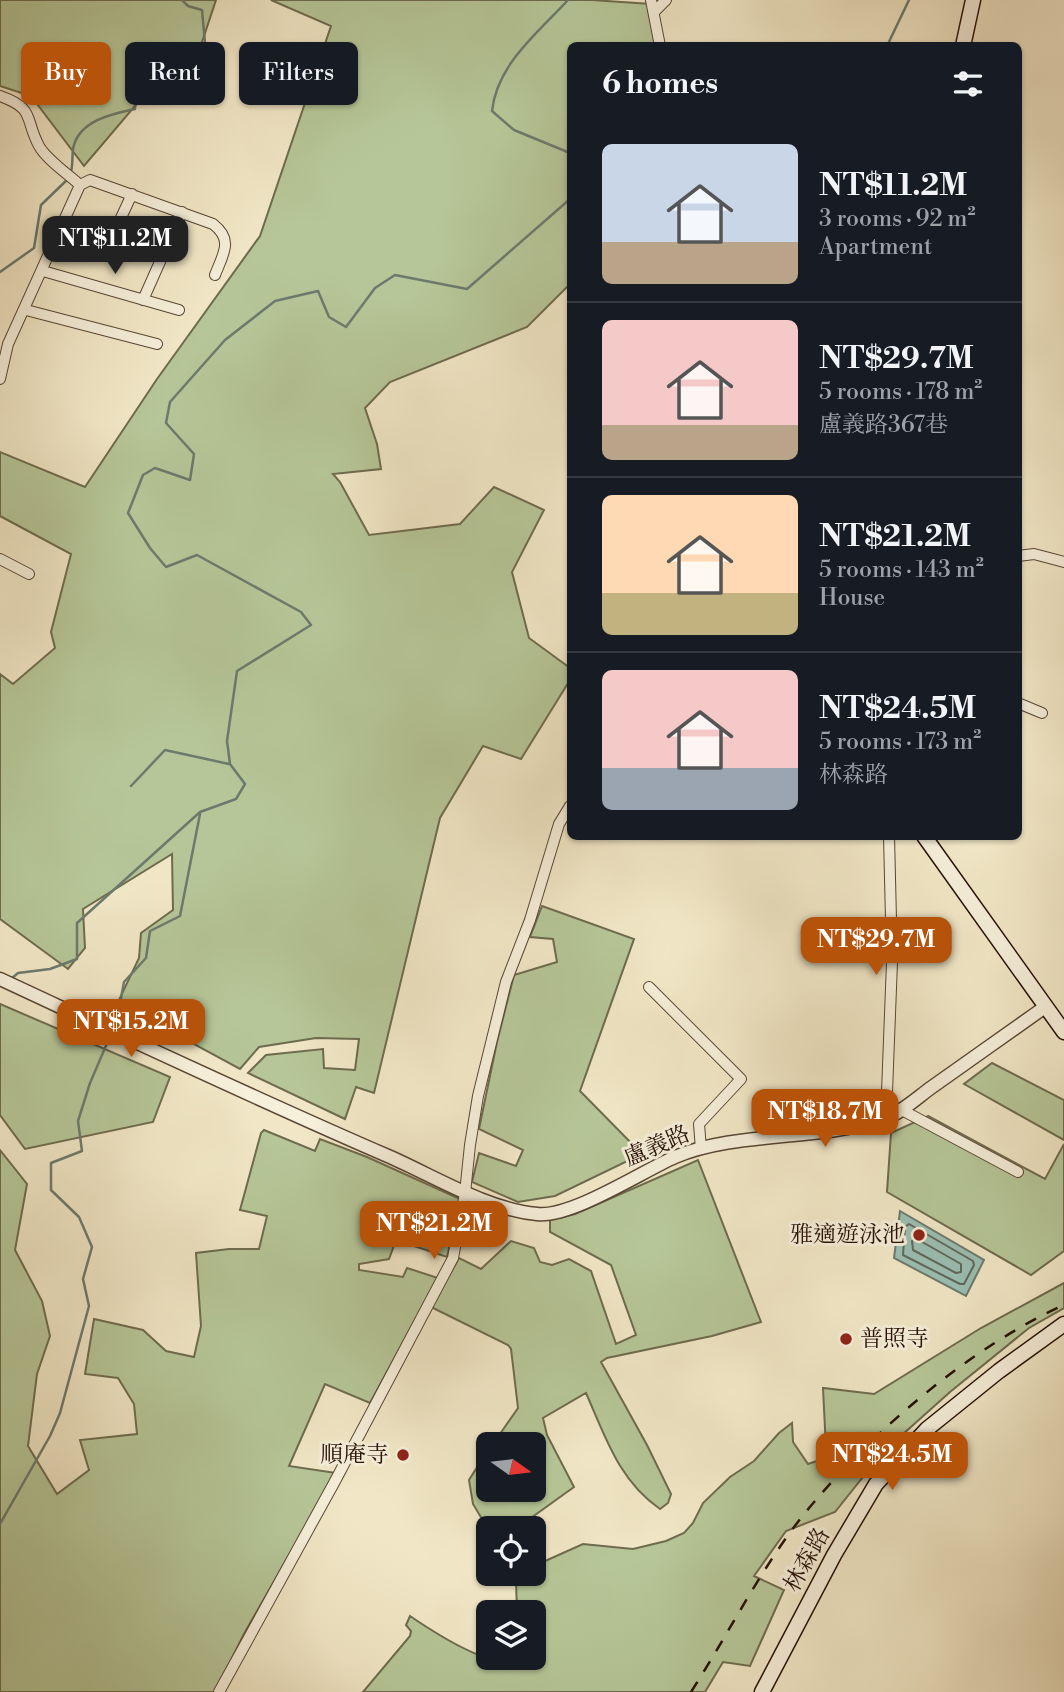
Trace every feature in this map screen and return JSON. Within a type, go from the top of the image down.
[{"type":"main road","points":[[964,42],[973,0]]},
{"type":"main road","points":[[926,840],[1064,1032]]},
{"type":"main road","name":"林森路","points":[[762,1692],[834,1555],[876,1484],[927,1429],[999,1371],[1064,1324]]},
{"type":"street","points":[[651,0],[659,42]]},
{"type":"street","points":[[654,12],[666,0]]},
{"type":"street","points":[[0,96],[23,107],[31,119],[39,148],[80,185]]},
{"type":"street","points":[[0,379],[8,344],[26,310],[80,185],[90,180],[213,224],[226,239],[215,275]]},
{"type":"street","points":[[107,248],[132,194]]},
{"type":"street","points":[[143,300],[182,212]]},
{"type":"street","points":[[43,271],[179,310]]},
{"type":"street","points":[[26,310],[157,344]]},
{"type":"street","points":[[1022,556],[1034,554],[1064,562]]},
{"type":"street","points":[[0,559],[29,574]]},
{"type":"street","points":[[1022,705],[1042,713]]},
{"type":"street","points":[[219,1692],[453,1258],[478,1096],[506,982],[530,920],[559,824],[567,811]]},
{"type":"street","points":[[886,1118],[892,962],[889,840]]},
{"type":"street","name":"盧義路","points":[[0,979],[465,1192],[518,1213],[541,1215],[561,1212],[675,1157],[701,1149],[827,1132],[886,1118],[1045,1007]]},
{"type":"street","points":[[649,987],[741,1079],[699,1124],[701,1149]]},
{"type":"street","points":[[900,1109],[1018,1172]]},
{"type":"green space","points":[[0,0],[216,0],[202,42],[125,42],[125,105],[136,105],[84,166],[38,105],[111,105],[111,42],[21,42],[21,93],[0,86]]},
{"type":"green space","points":[[271,0],[592,0],[651,4],[657,42],[567,42],[567,287],[527,327],[390,382],[365,408],[377,444],[381,469],[333,474],[369,535],[460,524],[494,487],[544,510],[512,572],[529,638],[567,666],[567,685],[521,759],[483,746],[440,818],[374,1093],[356,1087],[345,1119],[248,1073],[266,1055],[323,1049],[324,1068],[355,1070],[359,1039],[316,1038],[259,1047],[240,1069],[119,1000],[139,958],[141,933],[173,910],[172,854],[83,909],[85,948],[68,969],[0,919],[0,674],[13,684],[55,648],[51,632],[71,554],[0,516],[0,452],[85,487],[157,379],[260,236],[304,105],[358,105],[358,42],[326,42],[331,26]]},
{"type":"green space","points":[[542,906],[634,939],[580,1091],[642,1154],[555,1196],[518,1202],[472,1182],[479,1153],[516,1166],[523,1150],[479,1129],[514,975],[557,962],[553,939],[530,937]]},
{"type":"green space","points":[[0,1004],[170,1077],[153,1122],[25,1149],[0,1115]]},
{"type":"green space","points":[[992,1063],[1064,1100],[1064,1140],[964,1084]]},
{"type":"green space","points":[[928,1116],[1045,1179],[1064,1144],[1064,1251],[1031,1275],[887,1192],[891,1133]]},
{"type":"green space","points":[[264,1130],[315,1151],[320,1139],[460,1199],[447,1257],[396,1240],[389,1259],[359,1264],[359,1270],[403,1277],[407,1268],[438,1278],[370,1403],[325,1384],[289,1466],[336,1473],[245,1632],[215,1692],[0,1692],[0,1150],[27,1184],[15,1250],[42,1301],[50,1336],[37,1374],[28,1446],[57,1494],[89,1470],[80,1440],[137,1434],[134,1404],[118,1378],[85,1374],[94,1319],[143,1330],[166,1351],[194,1357],[201,1326],[196,1253],[259,1249],[267,1216],[240,1210]]},
{"type":"green space","points":[[698,1160],[761,1322],[712,1336],[607,1358],[601,1362],[671,1494],[668,1503],[660,1509],[634,1485],[615,1457],[586,1393],[543,1418],[547,1435],[574,1487],[534,1516],[480,1516],[473,1504],[469,1480],[476,1469],[476,1502],[546,1502],[546,1432],[501,1432],[518,1408],[511,1349],[508,1345],[431,1307],[459,1258],[481,1269],[511,1241],[534,1248],[540,1262],[552,1265],[569,1259],[591,1271],[616,1344],[636,1335],[611,1265],[550,1232],[550,1220],[575,1214]]},
{"type":"green space","points":[[1064,1283],[1064,1308],[1029,1328],[950,1392],[883,1452],[835,1512],[786,1531],[754,1576],[784,1590],[750,1666],[723,1662],[705,1692],[363,1692],[410,1636],[411,1631],[406,1625],[410,1616],[432,1631],[476,1654],[476,1670],[546,1670],[546,1600],[517,1600],[516,1586],[546,1586],[546,1561],[583,1544],[633,1549],[666,1541],[684,1533],[693,1523],[703,1503],[730,1477],[754,1461],[779,1433],[792,1423],[793,1442],[808,1464],[820,1460],[826,1449],[823,1388],[874,1394],[981,1328]]},
{"type":"water","name":"雅適遊泳池","points":[[900,1211],[984,1260],[966,1296],[894,1258]]},
{"type":"waterway","points":[[71,172],[73,149],[81,132],[97,120],[135,109],[136,87],[140,78],[172,68],[208,76],[202,10],[188,6],[182,0]]},
{"type":"waterway","points":[[567,152],[514,130],[492,111],[495,94],[510,64],[568,0]]},
{"type":"waterway","points":[[889,42],[909,0]]},
{"type":"waterway","points":[[0,272],[34,248],[41,205],[69,178]]},
{"type":"waterway","points":[[11,979],[18,973],[50,969],[77,959],[77,923],[200,812],[236,799],[245,784],[230,764],[227,741],[237,671],[311,625],[301,612],[197,555],[166,567],[150,548],[128,513],[143,475],[155,468],[190,480],[194,454],[166,423],[170,402],[225,340],[275,301],[318,291],[329,317],[346,327],[375,288],[395,275],[467,289],[567,202]]},
{"type":"waterway","points":[[131,786],[165,750],[229,764]]},
{"type":"waterway","points":[[113,1028],[124,982],[146,958],[150,931],[180,916],[200,814]]},
{"type":"waterway","points":[[0,1524],[50,1436],[60,1413],[89,1306],[83,1279],[92,1247],[79,1217],[51,1190],[51,1163],[82,1151],[78,1121],[90,1083],[111,1034]]},
{"type":"railway","points":[[691,1692],[781,1545],[841,1472],[898,1416],[962,1365],[996,1342],[1064,1305]]},
{"type":"place","name":"雅適遊泳池","points":[[919,1235]]},
{"type":"place","name":"普照寺","points":[[846,1339]]},
{"type":"place","name":"順庵寺","points":[[403,1455]]}]
